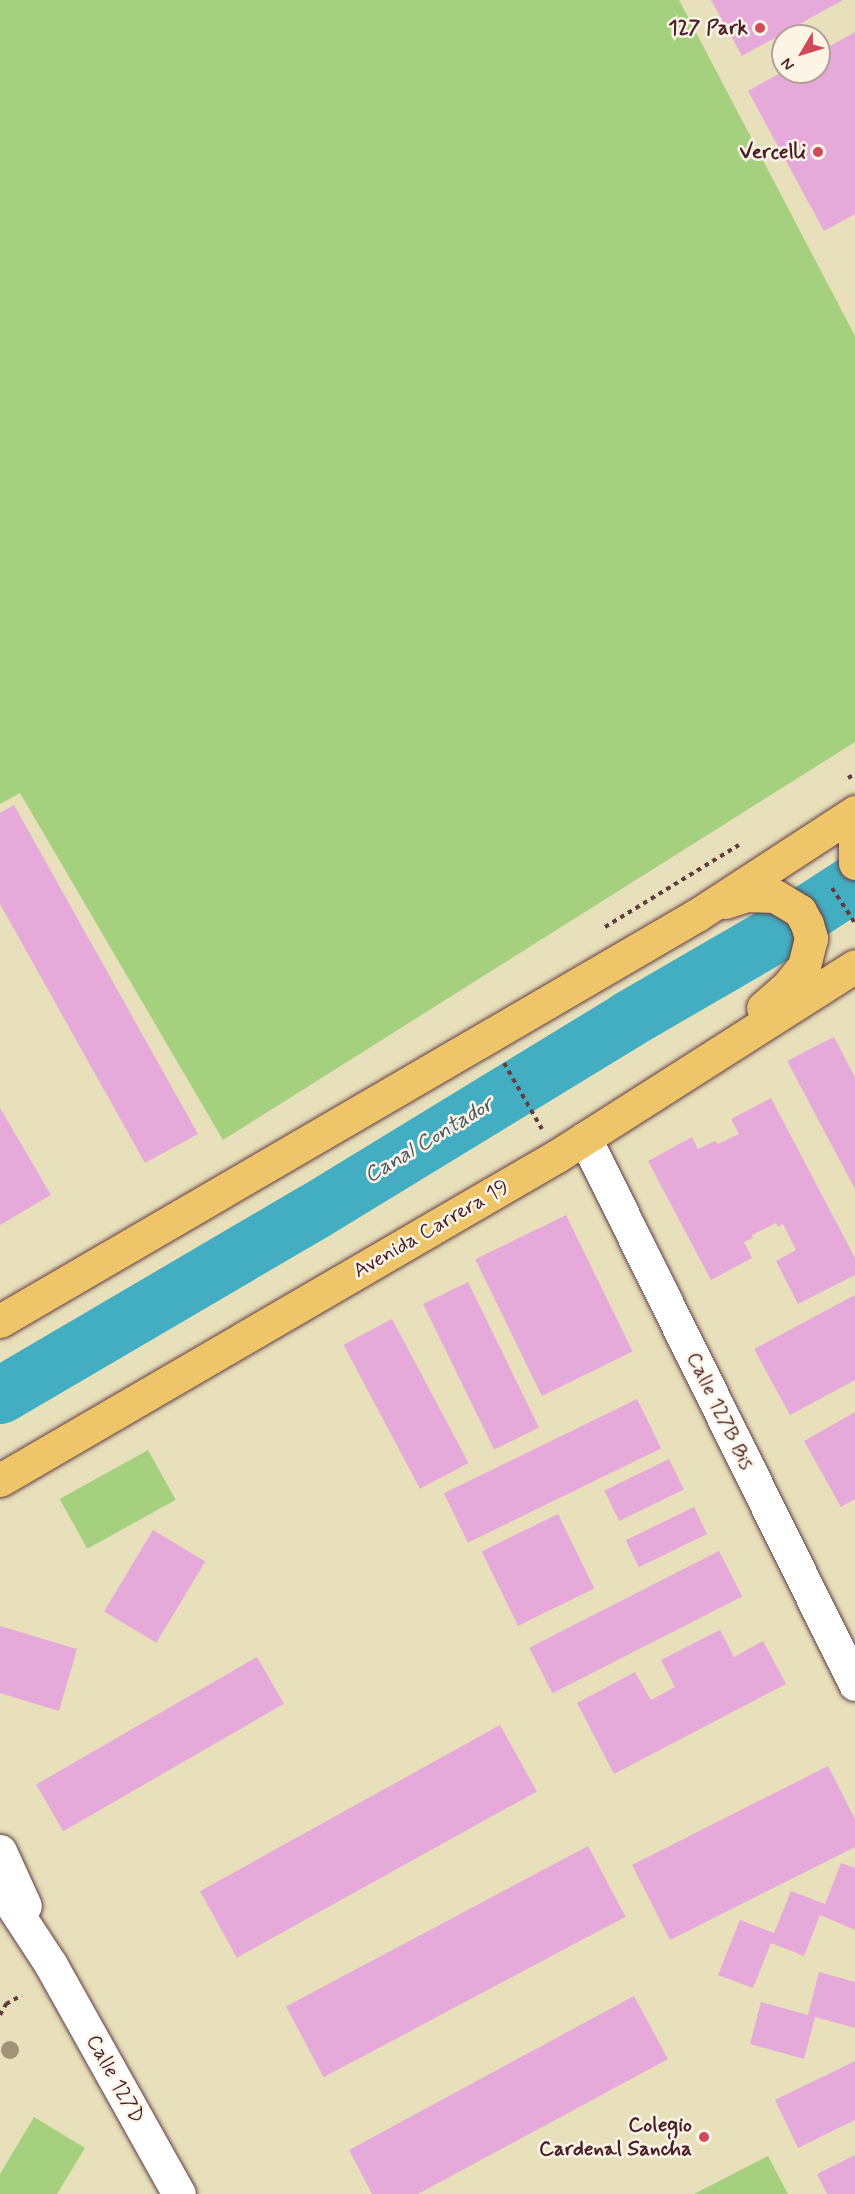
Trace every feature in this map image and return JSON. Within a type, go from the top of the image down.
[{"type":"main road","points":[[0,1321],[697,915],[855,812]]},
{"type":"main road","points":[[855,837],[855,862]]},
{"type":"main road","points":[[679,1079],[788,987],[804,966],[811,938],[800,911],[789,902],[775,896],[746,895],[697,915]]},
{"type":"main road","name":"Avenida Carrera 19","points":[[0,1480],[585,1138],[855,966]]},
{"type":"street","name":"Calle 127B Bis","points":[[585,1138],[855,1684]]},
{"type":"street","name":"Calle 127D","points":[[0,1851],[51,1965]]},
{"type":"street","name":"Calle 127D","points":[[0,1887],[51,1965],[179,2194]]},
{"type":"path","points":[[827,881],[854,921]]},
{"type":"path","points":[[506,1067],[539,1125]]},
{"type":"path","points":[[0,2015],[6,2004],[22,1995]]},
{"type":"green space","points":[[0,0],[679,0],[855,336],[855,742],[223,1140],[20,793],[0,804]]},
{"type":"green space","points":[[148,1450],[176,1500],[87,1549],[60,1499]]},
{"type":"green space","points":[[34,2117],[85,2148],[57,2194],[0,2194],[0,2174]]},
{"type":"green space","points":[[768,2156],[788,2194],[694,2194]]},
{"type":"building","name":"127 Park","points":[[711,0],[843,0],[800,24],[771,24],[771,40],[742,56]]},
{"type":"building","name":"Vercelli","points":[[855,32],[855,214],[824,231],[748,91],[771,78],[771,84],[831,84],[831,45]]},
{"type":"building","points":[[14,805],[198,1134],[145,1163],[0,904],[0,813]]},
{"type":"building","points":[[834,1037],[855,1077],[855,1189],[787,1061]]},
{"type":"building","points":[[771,1098],[855,1258],[855,1275],[798,1304],[776,1261],[796,1250],[783,1224],[778,1227],[776,1223],[752,1235],[753,1238],[744,1242],[752,1258],[711,1280],[648,1161],[692,1137],[698,1149],[715,1141],[718,1144],[739,1134],[731,1119]]},
{"type":"building","points":[[0,1108],[51,1195],[0,1225]]},
{"type":"building","points":[[566,1215],[633,1352],[542,1396],[475,1259]]},
{"type":"building","points":[[468,1282],[539,1428],[494,1450],[423,1304]]},
{"type":"building","points":[[855,1295],[855,1380],[790,1415],[754,1349]]},
{"type":"building","points":[[392,1319],[469,1463],[420,1489],[343,1345]]},
{"type":"building","points":[[637,1399],[661,1448],[468,1543],[444,1493]]},
{"type":"building","points":[[855,1412],[855,1499],[841,1507],[804,1441]]},
{"type":"building","points":[[669,1459],[684,1490],[619,1521],[604,1491]]},
{"type":"building","points":[[694,1507],[707,1534],[639,1567],[626,1540]]},
{"type":"building","points":[[558,1514],[594,1589],[518,1626],[482,1551]]},
{"type":"building","points":[[153,1530],[205,1561],[156,1643],[104,1611]]},
{"type":"building","points":[[719,1551],[742,1596],[552,1693],[529,1648]]},
{"type":"building","points":[[0,1626],[77,1649],[59,1711],[0,1693]]},
{"type":"building","points":[[720,1630],[734,1657],[763,1641],[786,1684],[614,1774],[577,1703],[635,1672],[651,1700],[675,1687],[661,1660]]},
{"type":"building","points":[[257,1657],[284,1704],[63,1831],[36,1784]]},
{"type":"building","points":[[500,1725],[537,1791],[237,1958],[200,1891]]},
{"type":"building","points":[[828,1766],[855,1819],[855,1847],[670,1940],[632,1865]]},
{"type":"building","points":[[588,1846],[626,1917],[324,2077],[286,2007]]},
{"type":"building","points":[[841,1863],[855,1868],[855,1930],[820,1915],[804,1956],[771,1943],[753,1988],[718,1975],[740,1920],[774,1933],[791,1891],[825,1904]]},
{"type":"building","points":[[819,1972],[855,1982],[855,2028],[815,2017],[804,2059],[750,2044],[761,2002],[808,2015]]},
{"type":"building","points":[[634,1996],[668,2059],[418,2194],[372,2194],[349,2150]]},
{"type":"building","points":[[855,2061],[855,2120],[798,2148],[775,2100]]},
{"type":"building","points":[[855,2155],[855,2194],[827,2194],[817,2174]]},
{"type":"waterway","name":"Canal Contador","points":[[0,1395],[314,1211],[628,1019],[778,932],[855,882]]},
{"type":"place","name":"127 Park","points":[[760,28]]},
{"type":"place","name":"Vercelli","points":[[818,152]]},
{"type":"place","name":"Colegio Cardenal Sancha","points":[[704,2137]]}]
